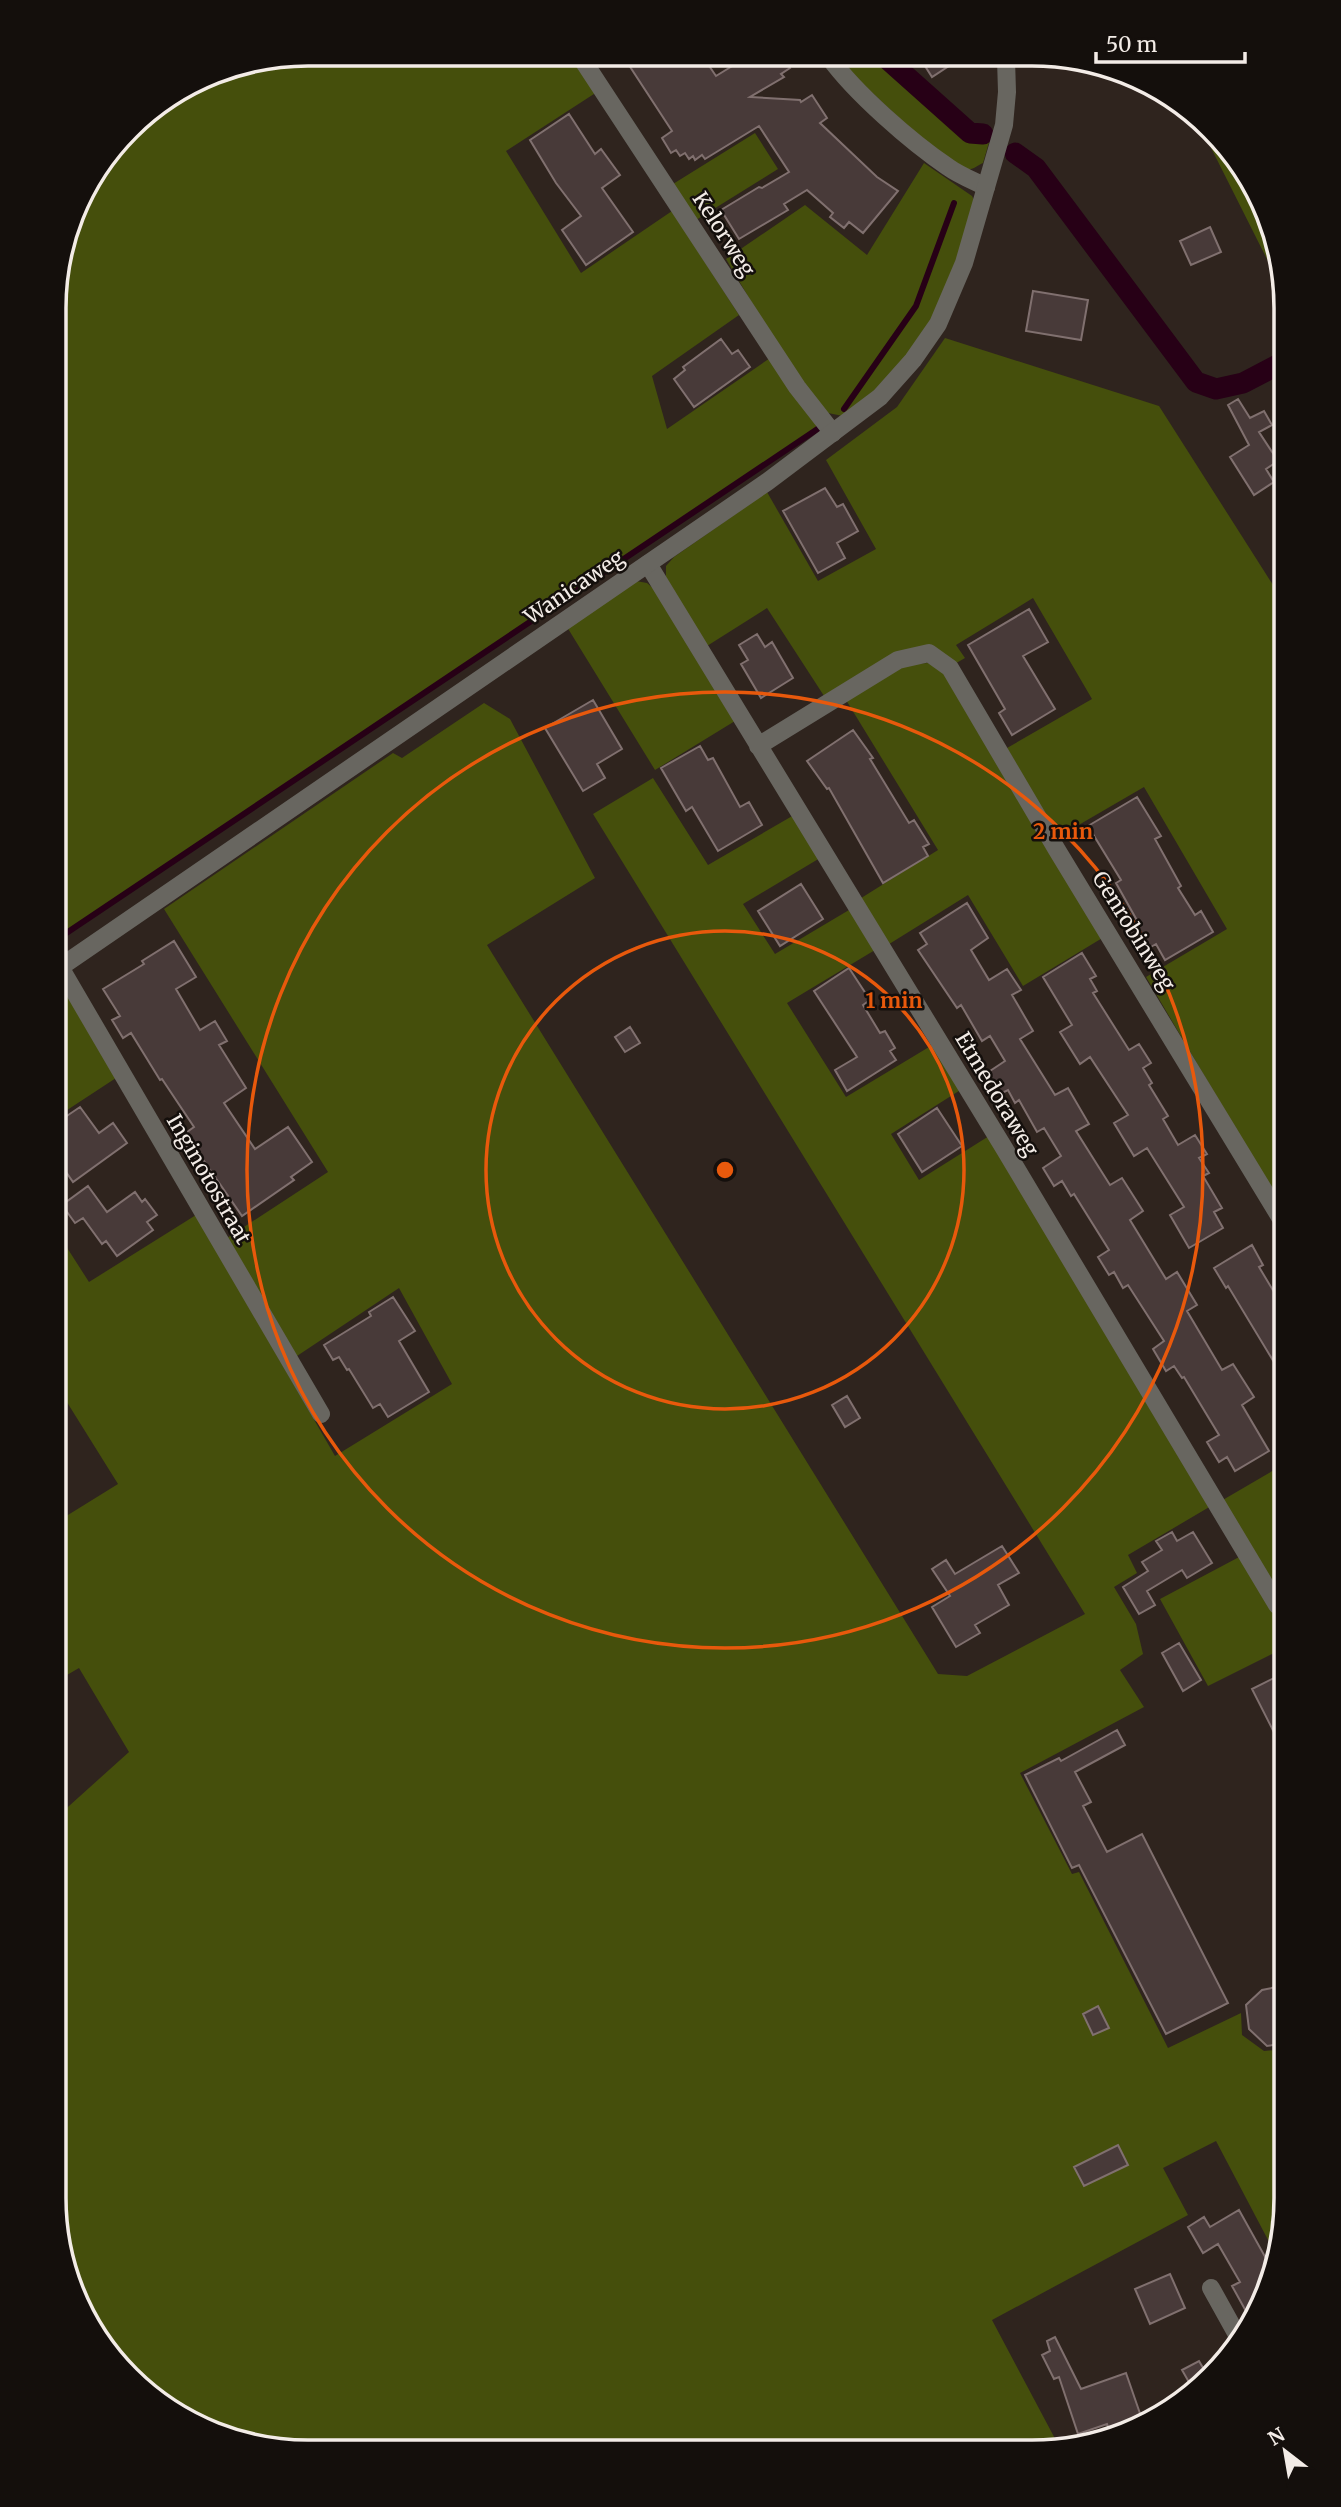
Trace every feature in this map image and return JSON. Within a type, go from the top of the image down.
[{"type":"street","points":[[835,66],[890,120],[939,160],[986,187]]},
{"type":"street","name":"Wanicaweg","points":[[66,963],[767,482],[880,397],[913,360],[938,324],[964,263],[999,143],[1006,102],[1006,66]]},
{"type":"street","name":"Kelorweg","points":[[587,67],[797,387],[834,433]]},
{"type":"street","name":"Etmedoraweg","points":[[648,564],[997,1136],[1274,1601]]},
{"type":"street","name":"Genrobinweg","points":[[758,746],[898,660],[929,653],[950,668],[1275,1208]]},
{"type":"street","name":"Inginotostraat","points":[[66,982],[321,1414]]},
{"type":"street","points":[[1211,2288],[1235,2331]]},
{"type":"green space","points":[[846,66],[895,66],[969,133],[983,134],[990,139],[983,163],[968,169],[957,164],[921,137]]},
{"type":"green space","points":[[292,67],[581,67],[597,92],[506,151],[581,273],[672,211],[739,315],[652,376],[667,429],[770,358],[819,428],[66,933],[66,308],[69,277],[79,230],[99,187],[116,161],[137,137],[161,116],[216,85],[261,71]]},
{"type":"green space","points":[[755,133],[778,169],[696,220],[673,184]]},
{"type":"green space","points":[[1208,142],[1234,174],[1250,201],[1262,230],[1271,267]]},
{"type":"green space","points":[[924,163],[972,196],[977,206],[949,284],[929,327],[890,376],[843,416],[828,413],[804,391],[726,259],[805,205],[867,255]]},
{"type":"green space","points":[[945,338],[1159,406],[1275,588],[1275,1195],[1146,977],[1227,929],[1144,787],[1058,837],[1007,748],[1092,699],[1033,598],[956,645],[965,658],[953,665],[932,649],[826,699],[767,608],[707,646],[666,577],[666,566],[674,557],[767,492],[818,581],[876,549],[826,460],[897,407]]},
{"type":"green space","points":[[636,581],[647,583],[654,589],[735,721],[655,770],[567,627]]},
{"type":"green space","points":[[928,663],[948,674],[1104,937],[1023,986],[968,895],[886,946],[858,900],[938,850],[846,700],[903,665]]},
{"type":"green space","points":[[484,703],[510,719],[595,878],[487,945],[938,1674],[967,1676],[1085,1614],[593,814],[653,778],[708,865],[794,815],[820,858],[743,904],[775,954],[849,910],[875,950],[787,1003],[846,1097],[934,1044],[962,1089],[891,1134],[919,1180],[989,1136],[1211,1506],[1128,1555],[1137,1573],[1114,1587],[1136,1624],[1143,1654],[1120,1670],[1144,1707],[1020,1773],[1072,1874],[1079,1872],[1168,2048],[1241,2013],[1242,2035],[1264,2051],[1274,2050],[1274,2215],[1270,2244],[1216,2141],[1163,2168],[1188,2215],[992,2320],[1055,2439],[277,2438],[216,2422],[161,2391],[137,2370],[116,2346],[99,2320],[79,2277],[71,2246],[66,2199],[66,1809],[129,1752],[79,1668],[66,1676],[66,1516],[118,1484],[66,1401],[66,1246],[89,1282],[196,1215],[335,1456],[452,1384],[399,1288],[294,1358],[224,1240],[328,1172],[164,909],[393,753],[402,758]]},
{"type":"green space","points":[[66,990],[116,1078],[66,1111]]},
{"type":"green space","points":[[1274,1470],[1274,1586],[1221,1501]]},
{"type":"green space","points":[[1241,1556],[1274,1613],[1274,1653],[1208,1686],[1160,1599]]},
{"type":"building","points":[[709,66],[716,76],[732,66],[789,66],[781,74],[784,77],[750,97],[801,102],[812,95],[827,118],[820,123],[877,177],[898,191],[863,233],[849,222],[844,228],[830,217],[833,213],[807,190],[784,204],[788,210],[739,239],[721,210],[789,172],[759,126],[705,159],[702,155],[695,160],[693,156],[689,159],[685,153],[680,156],[676,150],[671,153],[662,138],[672,131],[630,67]]},
{"type":"building","points":[[925,66],[949,66],[932,77]]},
{"type":"building","points":[[569,114],[595,154],[601,149],[620,175],[602,188],[633,232],[586,265],[562,230],[581,216],[556,183],[530,140]]},
{"type":"building","points":[[1210,227],[1221,252],[1191,265],[1180,241]]},
{"type":"building","points":[[1033,291],[1088,300],[1081,340],[1026,331]]},
{"type":"building","points":[[721,339],[732,354],[738,350],[750,367],[694,407],[674,379],[685,370],[683,367]]},
{"type":"building","points":[[1238,399],[1250,418],[1264,411],[1272,425],[1259,432],[1275,456],[1275,463],[1266,469],[1274,482],[1254,495],[1230,457],[1249,445],[1228,405]]},
{"type":"building","points":[[825,488],[837,507],[843,504],[858,531],[837,543],[845,558],[818,573],[783,511]]},
{"type":"building","points":[[1029,609],[1048,642],[1023,656],[1055,709],[1012,735],[999,713],[1005,709],[968,645]]},
{"type":"building","points":[[757,634],[765,647],[772,642],[793,678],[761,698],[741,664],[748,660],[739,645]]},
{"type":"building","points":[[593,700],[622,749],[597,764],[605,778],[583,791],[545,728]]},
{"type":"building","points":[[853,730],[873,758],[870,759],[909,823],[914,820],[929,844],[923,847],[928,856],[883,883],[829,788],[827,789],[807,761]]},
{"type":"building","points":[[700,746],[708,760],[713,758],[740,807],[749,802],[762,825],[718,851],[692,807],[686,811],[661,768]]},
{"type":"building","points":[[1137,797],[1161,836],[1155,839],[1181,886],[1178,888],[1195,915],[1201,911],[1213,932],[1165,960],[1156,944],[1142,952],[1129,930],[1139,924],[1116,883],[1121,880],[1088,826]]},
{"type":"building","points":[[801,884],[823,919],[780,946],[758,911]]},
{"type":"building","points":[[967,903],[988,938],[971,950],[989,980],[1007,969],[1021,990],[1012,995],[1033,1031],[1020,1039],[1055,1095],[1068,1088],[1089,1124],[1076,1131],[1110,1185],[1122,1178],[1143,1211],[1130,1220],[1166,1279],[1177,1272],[1197,1305],[1187,1311],[1222,1370],[1233,1364],[1254,1397],[1242,1405],[1269,1451],[1235,1471],[1227,1457],[1219,1462],[1207,1442],[1219,1435],[1184,1377],[1182,1378],[1174,1366],[1166,1371],[1153,1349],[1164,1341],[1128,1285],[1123,1288],[1114,1272],[1109,1275],[1098,1257],[1109,1250],[1074,1194],[1071,1196],[1062,1181],[1054,1186],[1043,1168],[1061,1156],[1044,1128],[1037,1132],[1019,1100],[1015,1103],[1008,1090],[1000,1094],[987,1073],[1005,1061],[990,1036],[982,1041],[961,1005],[957,1008],[918,950],[927,944],[920,933]]},
{"type":"building","points":[[174,941],[196,977],[176,989],[200,1030],[215,1021],[227,1041],[219,1045],[246,1088],[224,1103],[255,1149],[288,1127],[312,1162],[291,1177],[294,1180],[242,1216],[204,1161],[199,1164],[180,1137],[194,1127],[131,1033],[123,1038],[112,1020],[120,1016],[103,989],[144,964],[142,961]]},
{"type":"building","points":[[1082,953],[1096,976],[1090,979],[1097,991],[1093,993],[1129,1050],[1139,1044],[1151,1063],[1143,1068],[1152,1083],[1149,1085],[1168,1116],[1163,1119],[1178,1145],[1195,1135],[1207,1154],[1199,1158],[1209,1173],[1203,1176],[1222,1208],[1214,1212],[1223,1228],[1189,1248],[1170,1215],[1184,1207],[1147,1148],[1134,1156],[1114,1123],[1128,1115],[1090,1057],[1080,1064],[1060,1032],[1072,1025],[1043,977]]},
{"type":"building","points":[[849,968],[870,1000],[863,1005],[880,1033],[885,1031],[895,1048],[890,1051],[896,1060],[847,1091],[835,1070],[857,1057],[814,991]]},
{"type":"building","points":[[630,1027],[640,1043],[625,1052],[615,1037]]},
{"type":"building","points":[[80,1107],[99,1133],[113,1123],[127,1143],[73,1182],[66,1172],[66,1117]]},
{"type":"building","points":[[937,1108],[962,1146],[922,1172],[898,1134]]},
{"type":"building","points":[[88,1186],[107,1212],[135,1192],[142,1202],[145,1199],[157,1215],[147,1222],[153,1230],[117,1256],[106,1241],[102,1244],[83,1218],[75,1223],[66,1211],[66,1202]]},
{"type":"building","points":[[1252,1245],[1263,1265],[1259,1267],[1274,1293],[1274,1363],[1228,1286],[1226,1288],[1214,1268]]},
{"type":"building","points":[[393,1297],[415,1331],[399,1341],[429,1392],[388,1417],[380,1404],[373,1408],[349,1369],[347,1370],[339,1357],[333,1360],[324,1345],[371,1316],[369,1312]]},
{"type":"building","points":[[847,1396],[860,1418],[845,1427],[832,1405]]},
{"type":"building","points":[[1172,1532],[1177,1541],[1193,1532],[1212,1563],[1187,1578],[1182,1570],[1147,1591],[1155,1605],[1139,1614],[1123,1587],[1148,1571],[1142,1562],[1162,1550],[1156,1541]]},
{"type":"building","points":[[1002,1546],[1019,1573],[998,1585],[1009,1605],[975,1625],[980,1633],[956,1647],[932,1607],[950,1596],[932,1569],[946,1560],[955,1574]]},
{"type":"building","points":[[1179,1643],[1201,1680],[1183,1691],[1162,1653]]},
{"type":"building","points":[[1274,1678],[1274,1733],[1252,1689]]},
{"type":"building","points":[[1117,1730],[1125,1745],[1075,1772],[1091,1802],[1083,1806],[1107,1852],[1142,1834],[1228,2003],[1166,2034],[1079,1865],[1072,1868],[1025,1775],[1059,1758],[1061,1761]]},
{"type":"building","points":[[1274,1987],[1274,2045],[1267,2046],[1249,2029],[1246,2005],[1262,1990]]},
{"type":"building","points":[[1098,2006],[1109,2028],[1093,2035],[1083,2014]]},
{"type":"building","points":[[1118,2145],[1128,2165],[1084,2186],[1074,2167]]},
{"type":"building","points":[[1239,2210],[1267,2259],[1262,2277],[1246,2311],[1232,2286],[1240,2282],[1218,2244],[1203,2253],[1188,2227],[1204,2217],[1210,2227]]},
{"type":"building","points":[[1170,2274],[1185,2308],[1150,2324],[1135,2289]]},
{"type":"building","points":[[1055,2337],[1081,2389],[1126,2373],[1141,2416],[1111,2428],[1109,2429],[1107,2424],[1078,2434],[1059,2377],[1054,2379],[1042,2355],[1050,2351],[1047,2341]]},
{"type":"building","points":[[1199,2361],[1204,2370],[1189,2383],[1182,2370]]},
{"type":"waterway","points":[[895,66],[970,133],[983,134]]},
{"type":"waterway","points":[[1015,153],[1036,168],[1196,382],[1216,389],[1243,383],[1275,366]]},
{"type":"waterway","points":[[844,409],[916,306],[954,203]]},
{"type":"waterway","points":[[66,933],[819,428]]}]
